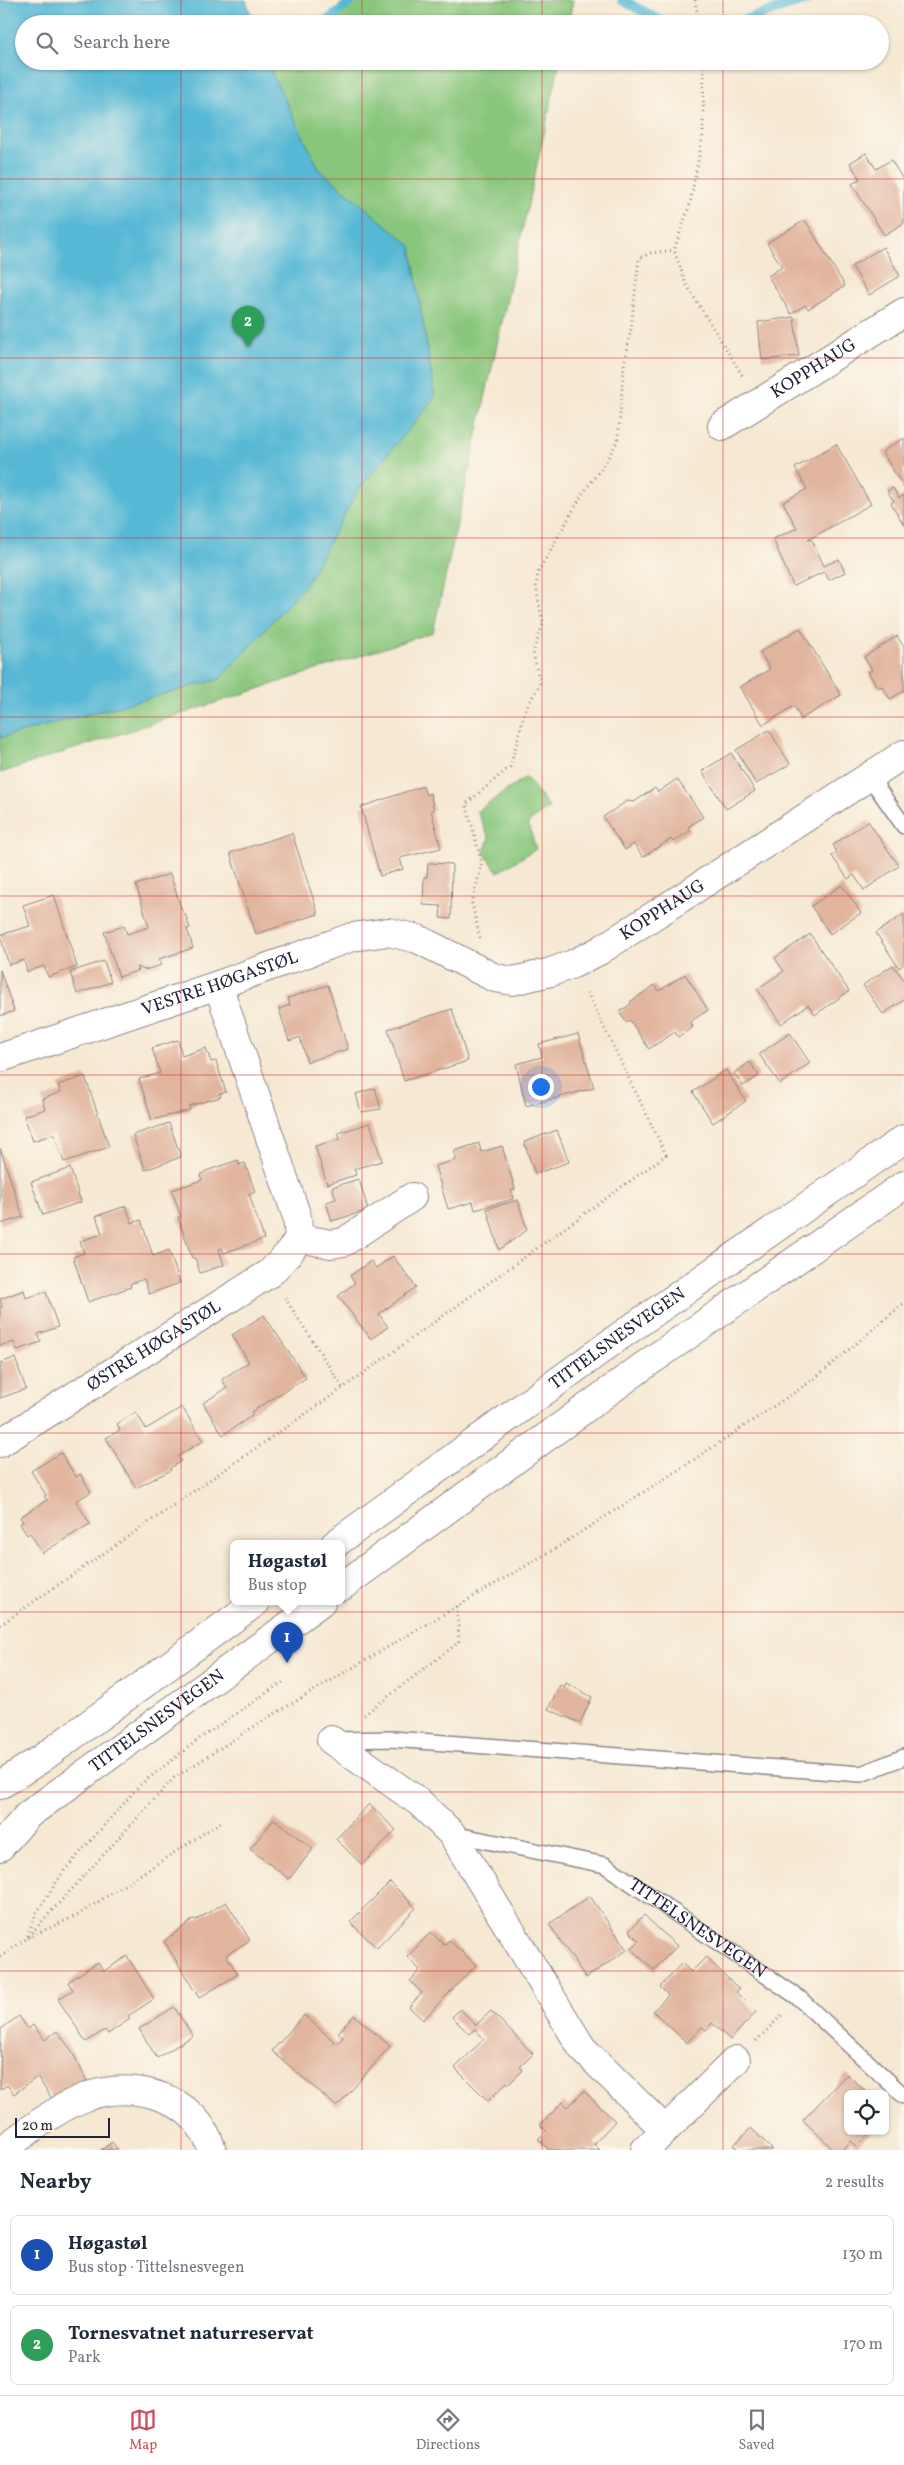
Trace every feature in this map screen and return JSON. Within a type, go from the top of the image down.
[{"type":"street","name":"KOPPHAUG","points":[[722,426],[759,401],[904,312]]},
{"type":"street","name":"KOPPHAUG","points":[[442,951],[495,978],[513,981],[531,978],[573,964],[599,951],[904,754]]},
{"type":"street","name":"VESTRE HØGASTØL","points":[[0,1058],[218,985],[352,937],[388,932],[418,939],[442,951]]},
{"type":"street","points":[[218,985],[297,1217],[298,1238],[331,1244],[344,1242],[412,1196]]},
{"type":"street","name":"TITTELSNESVEGEN","points":[[340,1540],[620,1336],[904,1139]]},
{"type":"street","name":"TITTELSNESVEGEN","points":[[345,1584],[642,1367],[904,1185]]},
{"type":"street","name":"ØSTRE HØGASTØL","points":[[0,1442],[270,1273],[289,1253],[298,1238]]},
{"type":"street","points":[[0,1785],[41,1759],[252,1605]]},
{"type":"street","name":"TITTELSNESVEGEN","points":[[0,1847],[28,1815],[317,1605]]},
{"type":"street","points":[[331,1740],[419,1802],[452,1834],[582,2048],[665,2130]]},
{"type":"street","points":[[645,2150],[736,2060]]},
{"type":"street","points":[[2,2150],[86,2096],[123,2089],[148,2092],[175,2103],[196,2119],[212,2150]]},
{"type":"lane","points":[[869,776],[904,826]]},
{"type":"lane","points":[[331,1740],[392,1739],[862,1774],[904,1757]]},
{"type":"lane","name":"TITTELSNESVEGEN","points":[[452,1834],[605,1865],[799,1998],[904,2096]]},
{"type":"path","points":[[695,0],[698,15]]},
{"type":"path","points":[[704,70],[703,134],[690,204],[674,250],[686,284],[719,340],[759,401]]},
{"type":"path","points":[[474,966],[481,935],[472,902],[482,863],[466,804],[510,767],[526,708],[540,684],[533,652],[543,624],[536,587],[538,572],[583,493],[606,463],[618,440],[624,365],[631,329],[639,258],[651,253],[674,250]]},
{"type":"path","points":[[0,1625],[343,1388],[666,1155],[573,964]]},
{"type":"path","points":[[270,1273],[343,1388]]},
{"type":"path","points":[[26,1939],[174,1778],[264,1720],[556,1548],[753,1421],[813,1380],[904,1303]]},
{"type":"path","points":[[331,1740],[459,1642],[457,1605]]},
{"type":"path","points":[[26,1939],[36,1914],[63,1872],[140,1785],[199,1739],[284,1681]]},
{"type":"path","points":[[0,1957],[26,1939],[78,1915],[221,1822]]},
{"type":"path","points":[[736,2060],[799,1998]]},
{"type":"green space","points":[[0,0],[15,15],[15,70],[558,70],[433,632],[0,773]]},
{"type":"green space","points":[[352,0],[573,0],[570,15],[328,15]]},
{"type":"green space","points":[[526,777],[549,807],[528,823],[536,849],[498,872],[484,853],[489,838],[477,811]]},
{"type":"water","points":[[0,0],[246,0],[251,15],[15,15],[15,70],[270,70],[319,169],[411,246],[435,398],[358,490],[306,584],[220,679],[0,738]]},
{"type":"building","points":[[866,153],[876,169],[891,160],[904,181],[904,223],[884,235],[852,184],[860,179],[850,163]]},
{"type":"building","points":[[805,220],[845,286],[808,309],[805,305],[791,314],[768,276],[782,267],[767,243]]},
{"type":"building","points":[[883,247],[900,276],[869,295],[852,266]]},
{"type":"building","points":[[794,317],[799,356],[762,360],[758,322]]},
{"type":"building","points":[[904,438],[904,488],[882,452]]},
{"type":"building","points":[[836,444],[871,504],[808,540],[812,540],[824,566],[839,559],[845,572],[829,580],[824,572],[793,586],[773,539],[797,528],[783,502],[807,489],[795,468]]},
{"type":"building","points":[[893,488],[899,498],[904,495],[904,525],[891,503],[894,501],[887,491]]},
{"type":"building","points":[[800,628],[841,695],[801,719],[794,706],[763,725],[740,687],[770,669],[760,652]]},
{"type":"building","points":[[897,636],[904,647],[904,691],[890,699],[882,686],[878,688],[868,672],[872,670],[864,657]]},
{"type":"building","points":[[769,730],[790,764],[756,784],[736,750]]},
{"type":"building","points":[[731,753],[755,791],[726,809],[702,771]]},
{"type":"building","points":[[677,779],[703,817],[688,827],[691,830],[673,842],[671,839],[643,857],[634,844],[625,850],[603,817],[627,801],[634,802],[655,788],[658,792]]},
{"type":"building","points":[[423,786],[426,795],[430,793],[434,810],[431,810],[441,848],[400,858],[403,869],[380,876],[361,807]]},
{"type":"building","points":[[868,821],[899,866],[864,890],[854,875],[848,879],[832,856],[837,852],[833,845]]},
{"type":"building","points":[[292,833],[318,914],[256,934],[230,853]]},
{"type":"building","points":[[428,863],[452,864],[451,919],[440,918],[441,906],[423,905],[424,877],[427,877]]},
{"type":"building","points":[[170,874],[183,914],[185,914],[190,928],[187,929],[193,948],[159,959],[162,965],[145,970],[137,967],[139,970],[119,977],[104,932],[124,926],[127,934],[149,927],[136,885]]},
{"type":"building","points":[[842,885],[861,913],[830,934],[811,906]]},
{"type":"building","points":[[54,895],[77,967],[48,977],[44,966],[27,972],[24,960],[9,965],[0,935],[30,926],[23,905]]},
{"type":"building","points":[[904,914],[904,964],[899,968],[876,933]]},
{"type":"building","points":[[810,934],[849,991],[815,1015],[808,1005],[781,1024],[757,989],[784,971],[775,958]]},
{"type":"building","points":[[104,961],[111,982],[77,994],[70,972]]},
{"type":"building","points":[[893,965],[904,980],[904,1000],[883,1014],[863,985]]},
{"type":"building","points":[[0,970],[14,1011],[0,1016]]},
{"type":"building","points":[[685,974],[708,1010],[690,1022],[693,1027],[678,1037],[675,1032],[649,1049],[630,1020],[626,1022],[619,1012],[655,985],[659,991]]},
{"type":"building","points":[[328,985],[348,1049],[307,1062],[300,1037],[289,1041],[279,1009],[290,1005],[288,998]]},
{"type":"building","points":[[452,1009],[468,1061],[404,1081],[388,1029]]},
{"type":"building","points":[[790,1033],[810,1063],[780,1084],[759,1054]]},
{"type":"building","points":[[578,1034],[594,1088],[526,1106],[516,1064],[542,1057],[539,1044]]},
{"type":"building","points":[[178,1040],[182,1056],[206,1048],[211,1062],[216,1061],[226,1092],[219,1094],[221,1097],[189,1106],[190,1110],[152,1120],[139,1079],[160,1073],[152,1048]]},
{"type":"building","points":[[750,1062],[759,1076],[743,1086],[734,1073]]},
{"type":"building","points":[[726,1070],[746,1101],[713,1123],[693,1092]]},
{"type":"building","points":[[85,1076],[109,1147],[64,1162],[54,1134],[33,1141],[24,1116],[45,1109],[42,1099],[61,1092],[58,1085]]},
{"type":"building","points":[[375,1088],[381,1109],[361,1112],[356,1094]]},
{"type":"building","points":[[169,1123],[181,1157],[145,1170],[133,1135]]},
{"type":"building","points":[[370,1123],[382,1161],[354,1169],[356,1175],[327,1184],[315,1146],[340,1139],[338,1133]]},
{"type":"building","points":[[557,1130],[569,1162],[535,1174],[524,1142]]},
{"type":"building","points":[[479,1143],[481,1152],[502,1146],[515,1189],[511,1191],[513,1199],[475,1210],[473,1202],[448,1209],[435,1166],[456,1160],[454,1151]]},
{"type":"building","points":[[0,1148],[23,1217],[0,1224]]},
{"type":"building","points":[[238,1160],[239,1165],[245,1163],[255,1192],[249,1194],[264,1239],[224,1253],[222,1248],[219,1249],[224,1265],[200,1273],[195,1258],[192,1258],[178,1217],[181,1217],[172,1190],[202,1180],[200,1175],[206,1171]]},
{"type":"building","points":[[70,1168],[81,1202],[43,1215],[31,1182]]},
{"type":"building","points":[[359,1179],[368,1210],[332,1221],[326,1202],[336,1199],[332,1187]]},
{"type":"building","points":[[518,1200],[527,1230],[499,1250],[487,1209]]},
{"type":"building","points":[[126,1206],[132,1223],[141,1220],[153,1256],[169,1250],[180,1283],[149,1294],[144,1279],[130,1284],[131,1287],[88,1302],[73,1257],[84,1253],[80,1241],[102,1234],[96,1216]]},
{"type":"building","points":[[393,1256],[416,1287],[379,1314],[388,1327],[371,1339],[338,1296],[355,1283],[350,1276],[371,1261],[376,1268]]},
{"type":"building","points":[[24,1290],[26,1298],[46,1292],[58,1327],[38,1334],[41,1342],[17,1350],[14,1342],[0,1346],[0,1307],[2,1307],[0,1299]]},
{"type":"building","points":[[264,1315],[306,1378],[251,1412],[253,1415],[223,1435],[203,1403],[227,1388],[222,1379],[249,1362],[232,1335]]},
{"type":"building","points":[[15,1358],[26,1389],[0,1398],[0,1363]]},
{"type":"building","points":[[182,1407],[203,1441],[178,1456],[181,1461],[170,1468],[171,1470],[136,1488],[106,1438],[120,1430],[117,1424],[136,1412],[146,1429]]},
{"type":"building","points":[[61,1453],[76,1477],[80,1474],[91,1492],[76,1501],[90,1524],[42,1553],[30,1533],[27,1535],[20,1524],[23,1522],[20,1517],[47,1500],[44,1496],[46,1495],[31,1471]]},
{"type":"building","points":[[566,1683],[592,1697],[580,1723],[548,1709],[560,1685],[564,1687]]},
{"type":"building","points":[[369,1804],[396,1830],[362,1865],[336,1839]]},
{"type":"building","points":[[274,1819],[313,1849],[289,1879],[250,1849]]},
{"type":"building","points":[[390,1882],[416,1908],[377,1948],[350,1922]]},
{"type":"building","points":[[590,1896],[627,1950],[586,1978],[549,1924]]},
{"type":"building","points":[[226,1902],[250,1940],[226,1955],[238,1974],[199,1998],[164,1941],[194,1919],[196,1920]]},
{"type":"building","points":[[644,1915],[677,1946],[654,1970],[631,1949],[639,1941],[629,1931]]},
{"type":"building","points":[[431,1932],[444,1945],[449,1940],[476,1965],[423,2020],[409,2007],[422,1993],[410,1981],[420,1970],[407,1957]]},
{"type":"building","points":[[127,1956],[154,1999],[128,2016],[130,2019],[108,2034],[105,2030],[86,2042],[58,1999],[73,1990],[68,1982],[98,1962],[104,1971]]},
{"type":"building","points":[[706,1957],[739,1989],[736,1992],[756,2012],[730,2040],[712,2023],[706,2030],[702,2027],[687,2043],[653,2011],[668,1995],[660,1987],[682,1963],[691,1972]]},
{"type":"building","points":[[174,2007],[193,2036],[157,2058],[139,2029]]},
{"type":"building","points":[[460,2009],[476,2025],[491,2011],[533,2054],[520,2067],[523,2070],[509,2084],[507,2082],[488,2101],[455,2068],[484,2039],[475,2029],[469,2034],[452,2017]]},
{"type":"building","points":[[304,2015],[337,2044],[343,2037],[338,2033],[354,2015],[390,2046],[337,2107],[272,2051]]},
{"type":"building","points":[[19,2016],[28,2029],[33,2025],[45,2040],[57,2031],[72,2051],[87,2081],[55,2103],[37,2077],[14,2094],[7,2085],[0,2090],[1,2029]]},
{"type":"building","points":[[847,2074],[864,2090],[844,2090],[844,2135],[868,2135],[857,2146],[851,2141],[843,2150],[834,2150],[803,2120]]},
{"type":"building","points":[[584,2091],[615,2121],[594,2144],[600,2150],[549,2150],[538,2139],[546,2131],[540,2125],[563,2102],[568,2107]]},
{"type":"building","points":[[751,2128],[773,2150],[739,2150],[734,2145]]},
{"type":"building","points":[[112,2142],[118,2150],[101,2150]]},
{"type":"waterway","points":[[335,15],[353,0]]},
{"type":"waterway","points":[[622,0],[650,15]]},
{"type":"waterway","points":[[760,15],[806,0]]},
{"type":"place","name":"Tornesvatnet naturreservat","points":[[248,347]]},
{"type":"place","name":"Høgastøl","points":[[287,1663]]}]
